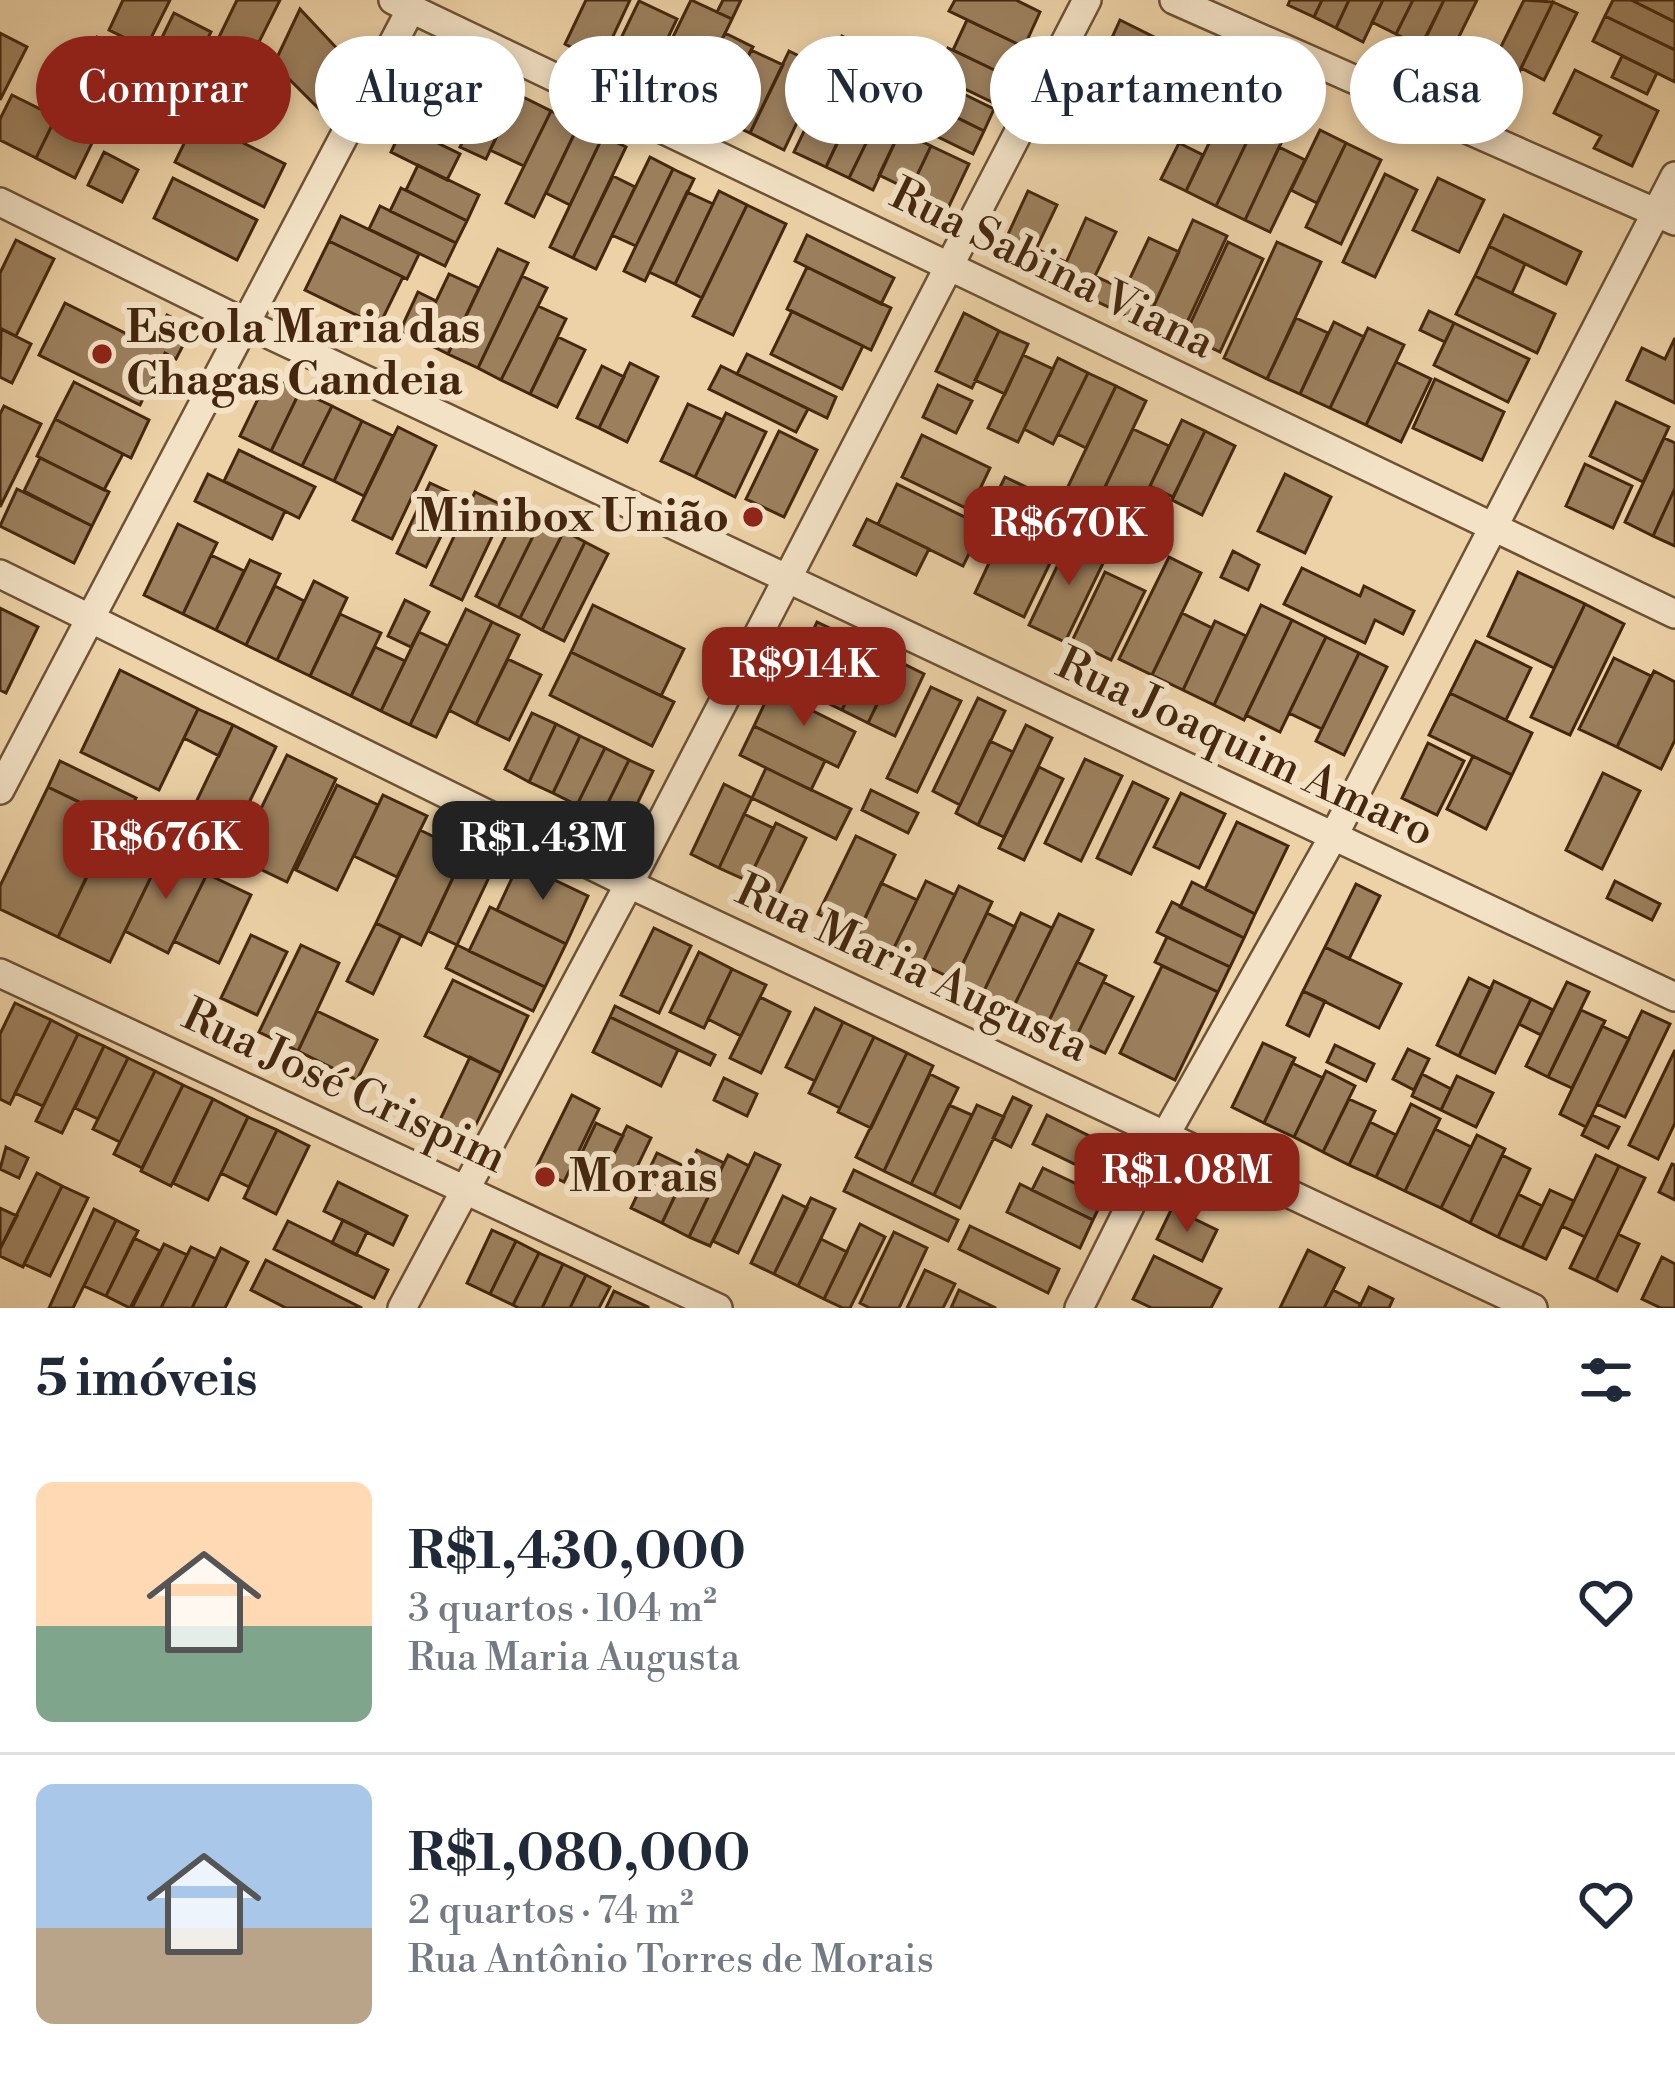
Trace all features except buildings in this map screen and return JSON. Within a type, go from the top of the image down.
[{"type":"street","points":[[402,1308],[629,884],[1087,0]]},
{"type":"street","points":[[1174,0],[1665,217]]},
{"type":"street","points":[[0,790],[244,322],[402,4]]},
{"type":"street","name":"Rua Sabina Viana","points":[[402,4],[1675,614]]},
{"type":"street","points":[[1078,1308],[1166,1134],[1333,837],[1665,217],[1675,176]]},
{"type":"street","name":"Rua Joaquim Amaro","points":[[0,202],[244,322],[1675,997]]},
{"type":"street","name":"Rua Maria Augusta","points":[[0,574],[629,884],[1533,1308]]},
{"type":"street","name":"Rua José Crispim","points":[[0,973],[718,1308]]},
{"type":"place","name":"Escola Maria das Chagas Candeia","points":[[102,354]]},
{"type":"place","name":"Minibox União","points":[[753,517]]},
{"type":"place","name":"Morais","points":[[545,1177]]}]
